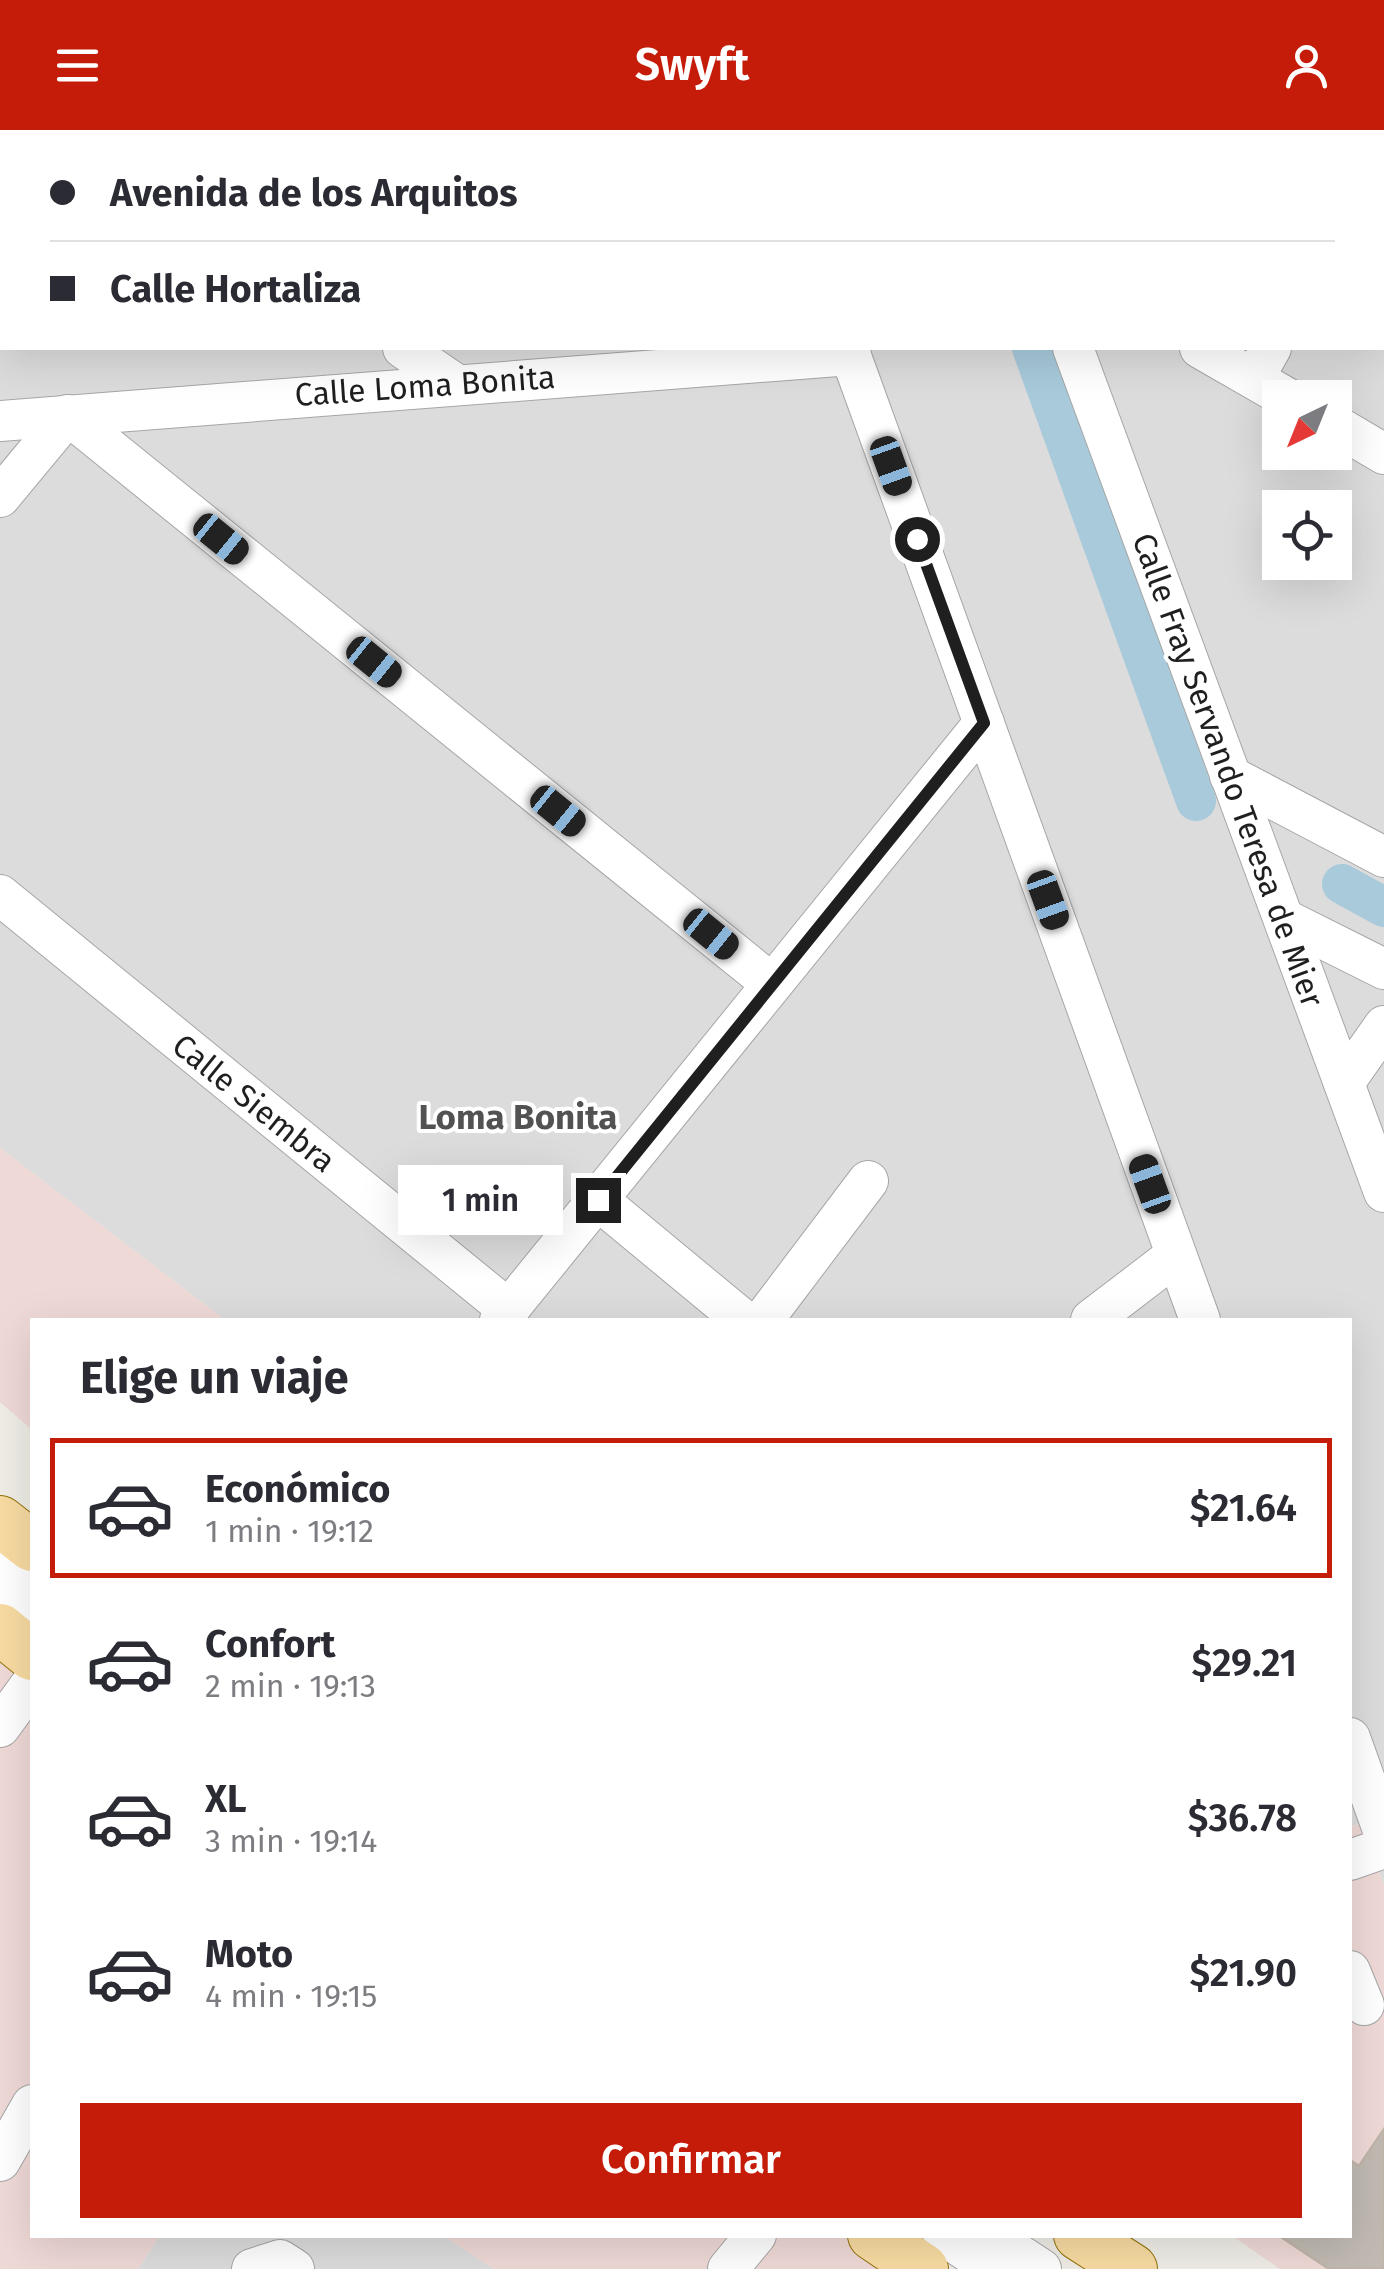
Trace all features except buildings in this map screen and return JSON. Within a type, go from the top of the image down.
[{"type":"main road","points":[[0,1521],[30,1544]]},
{"type":"main road","points":[[0,1630],[30,1653]]},
{"type":"main road","points":[[877,2238],[922,2269]]},
{"type":"main road","points":[[1084,2238],[1132,2269]]},
{"type":"street","points":[[406,350],[454,383]]},
{"type":"street","name":"Calle Fray Servando Teresa de Mier","points":[[1074,350],[1384,1192]]},
{"type":"street","points":[[1205,350],[1271,374]]},
{"type":"street","points":[[850,351],[1199,1318]]},
{"type":"street","name":"Calle Loma Bonita","points":[[0,421],[850,351]]},
{"type":"street","points":[[0,497],[68,415],[772,984]]},
{"type":"street","points":[[1352,435],[1384,454]]},
{"type":"street","points":[[505,1315],[984,723]]},
{"type":"street","points":[[1230,776],[1384,857]]},
{"type":"street","name":"Calle Siembra","points":[[0,896],[505,1315]]},
{"type":"street","points":[[1284,919],[1384,969]]},
{"type":"street","points":[[1344,1083],[1384,1026]]},
{"type":"street","points":[[765,1318],[868,1182]]},
{"type":"street","points":[[598,1200],[741,1318]]},
{"type":"street","points":[[1094,1318],[1176,1255]]},
{"type":"street","points":[[0,1552],[30,1575]]},
{"type":"street","points":[[0,1593],[30,1616]]},
{"type":"street","points":[[0,1727],[30,1686]]},
{"type":"street","points":[[1352,1746],[1374,1832],[1352,1858]]},
{"type":"street","points":[[0,2161],[30,2108]]},
{"type":"street","points":[[728,2269],[754,2238]]},
{"type":"street","points":[[948,2238],[994,2269]]},
{"type":"street","points":[[994,2238],[1041,2269]]},
{"type":"street","points":[[1044,2238],[1090,2269]]},
{"type":"street","points":[[252,2269],[258,2263],[280,2260],[294,2269]]},
{"type":"shaded area","points":[[0,350],[1384,350],[1384,1885],[1361,1824],[1352,1826],[1352,1318],[222,1318],[0,1148]]},
{"type":"shaded area","points":[[0,1148],[222,1318],[30,1318],[30,1428],[0,1402]]},
{"type":"shaded area","points":[[0,1629],[30,1653],[30,2238],[158,2238],[138,2269],[0,2269]]},
{"type":"shaded area","points":[[1361,1824],[1384,1885],[1384,2269],[1280,2269],[1235,2238],[1352,2238],[1352,1826]]},
{"type":"shaded area","points":[[158,2238],[447,2238],[494,2269],[138,2269]]},
{"type":"shaded area","points":[[447,2238],[877,2238],[923,2269],[494,2269]]},
{"type":"waterway","points":[[1033,350],[1196,801]]},
{"type":"waterway","points":[[1342,884],[1384,907]]},
{"type":"district","name":"Loma Bonita","points":[[518,1117]]},
{"type":"route","points":[[598,1200],[984,723],[917,539]]}]
